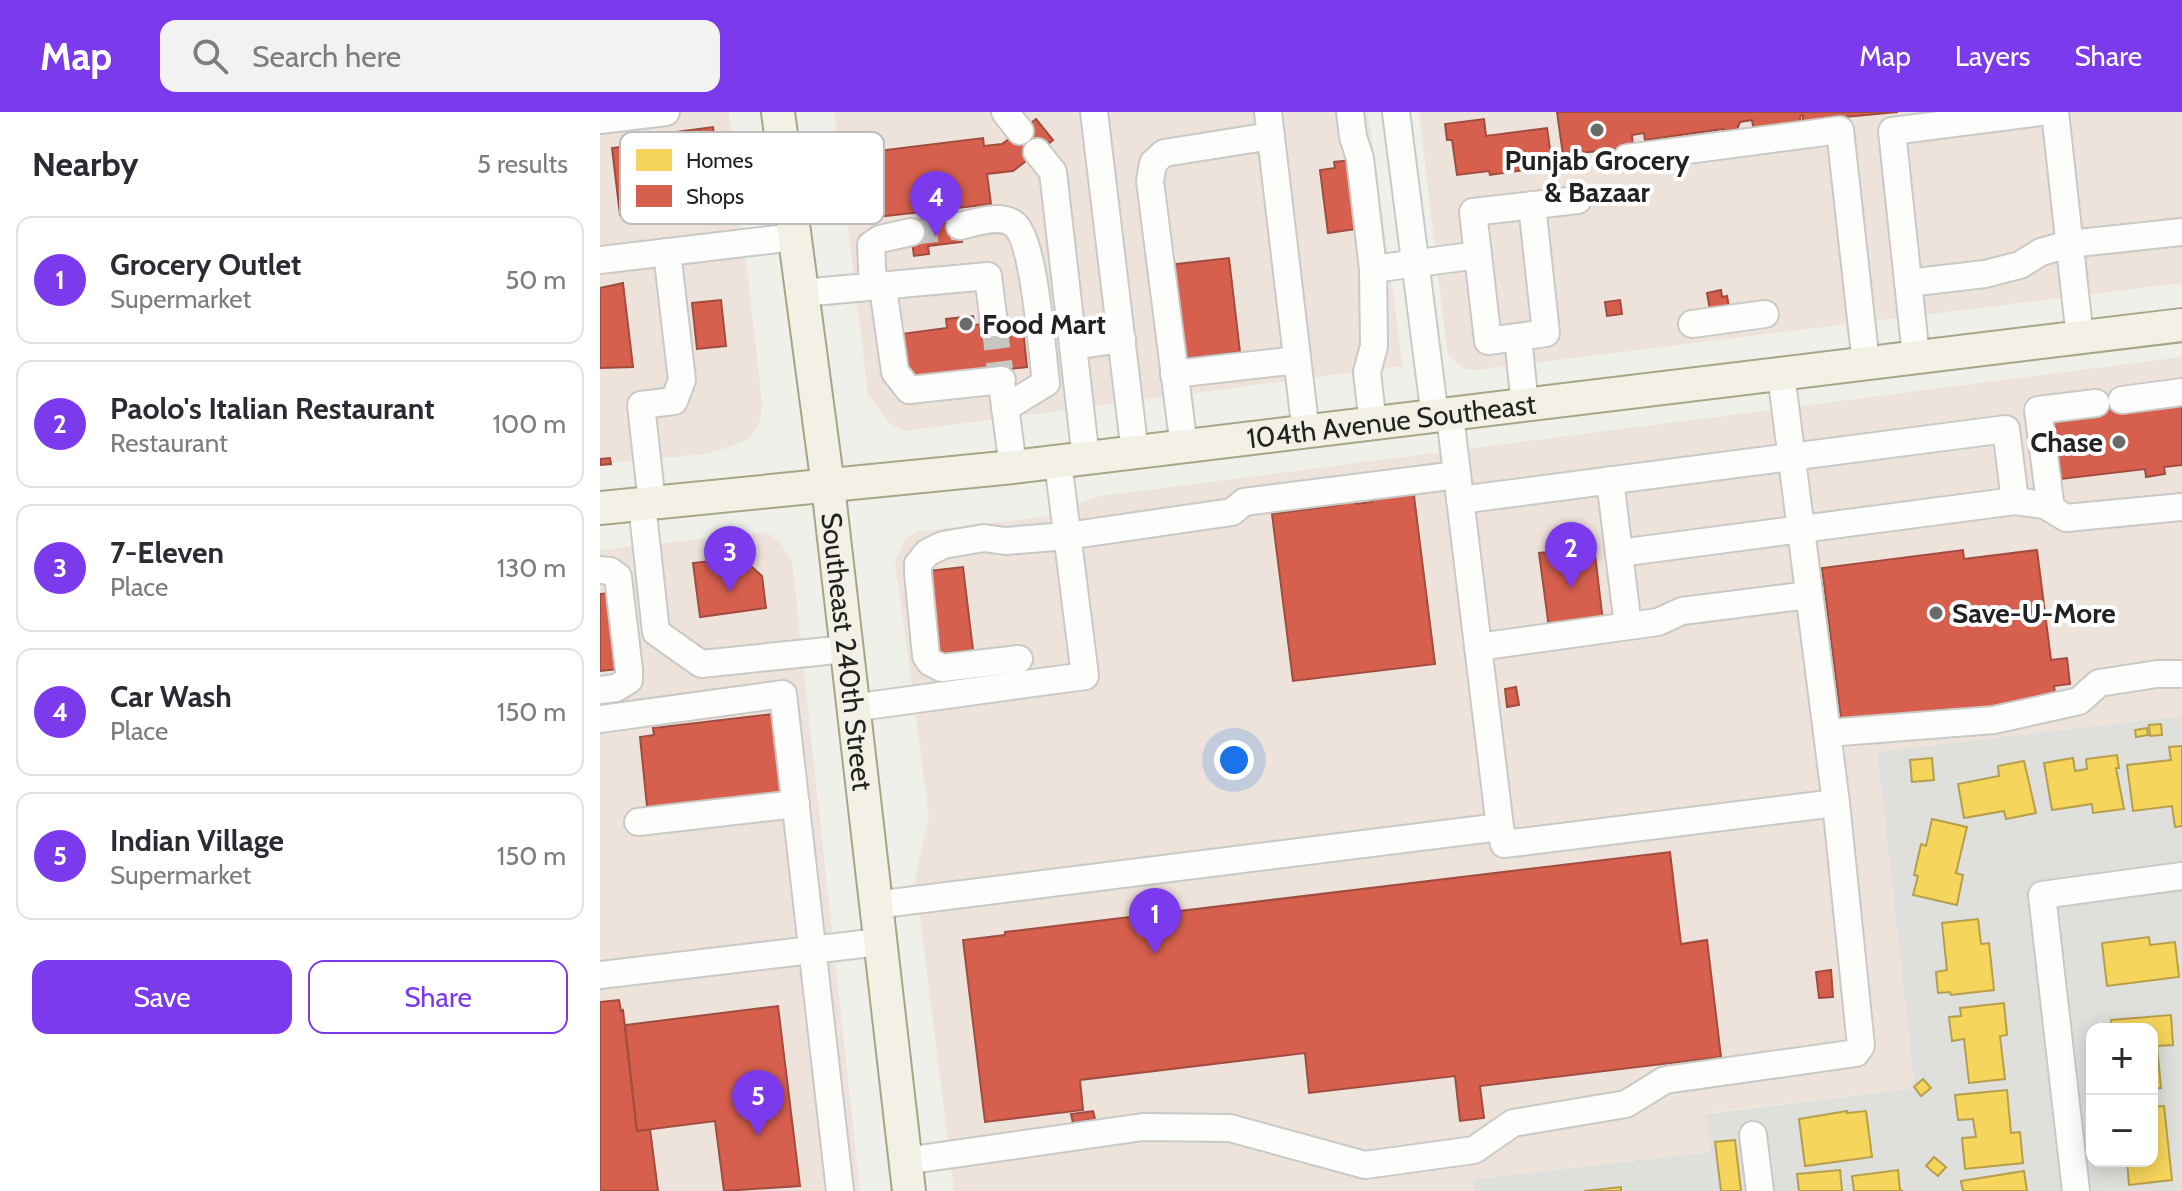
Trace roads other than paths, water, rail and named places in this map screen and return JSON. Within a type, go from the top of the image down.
[{"type":"main road","name":"Southeast 240th Street","points":[[778,112],[781,132]]},
{"type":"main road","name":"Southeast 240th Street","points":[[792,224],[828,486],[907,1176]]},
{"type":"main road","name":"104th Avenue Southeast","points":[[600,508],[1135,453],[2182,325]]},
{"type":"street","points":[[600,120],[666,112]]},
{"type":"street","points":[[1094,112],[1135,453]]},
{"type":"street","points":[[1350,112],[1360,158],[1373,269],[1374,346],[1367,372],[1373,425]]},
{"type":"street","points":[[1396,112],[1415,264],[1458,487],[1504,844],[1836,803]]},
{"type":"street","points":[[1916,357],[1892,131],[2040,112]]},
{"type":"street","points":[[2055,112],[2080,338]]},
{"type":"street","points":[[1184,447],[1150,181],[1153,163],[1164,153],[1270,124],[1306,433]]},
{"type":"street","points":[[1627,158],[1840,130],[1866,364]]},
{"type":"street","points":[[852,708],[1085,676],[1067,536],[1072,460],[1073,346],[1053,172],[1037,152]]},
{"type":"street","points":[[1532,205],[1546,333],[1488,341],[1473,212],[1532,205],[1578,200]]},
{"type":"street","points":[[960,226],[1000,219],[1015,225],[1023,237],[1031,264],[1046,383],[1005,408]]},
{"type":"street","points":[[911,232],[880,239],[871,245],[895,372],[909,390],[1001,375],[1013,467]]},
{"type":"street","points":[[1908,283],[1985,274],[2020,265],[2041,252],[2069,244],[2182,232]]},
{"type":"street","points":[[600,260],[794,237]]},
{"type":"street","points":[[667,252],[682,380],[674,401],[641,405],[656,632],[701,664],[846,649]]},
{"type":"street","points":[[1373,269],[1478,255]]},
{"type":"street","points":[[802,293],[988,276],[994,323]]},
{"type":"street","points":[[1692,324],[1765,314]]},
{"type":"street","points":[[1518,337],[1525,406]]},
{"type":"street","points":[[1073,346],[1122,339]]},
{"type":"street","points":[[1174,374],[1297,360]]},
{"type":"street","points":[[907,1176],[1143,1127],[1230,1128],[1365,1165],[1474,1150],[1513,1123],[1626,1104],[1665,1080],[1856,1053],[1861,1046],[1836,803],[1781,374]]},
{"type":"street","points":[[2122,400],[2182,392]]},
{"type":"street","points":[[2051,509],[2038,410],[2096,403]]},
{"type":"street","points":[[1019,659],[942,668],[930,662],[926,656],[918,564],[927,553],[943,545],[984,538],[1005,541],[1067,536],[1232,512],[1244,502],[1610,480],[2006,429],[2015,501]]},
{"type":"street","points":[[1610,480],[1628,626]]},
{"type":"street","points":[[1619,553],[2015,501],[2045,505],[2066,518],[2182,507]]},
{"type":"street","points":[[600,570],[610,571],[618,577],[629,680],[616,688],[600,690]]},
{"type":"street","points":[[1478,647],[1658,622],[1682,611],[1809,595]]},
{"type":"street","points":[[1827,733],[1994,720],[2079,701],[2099,683],[2157,674],[2182,674]]},
{"type":"street","points":[[600,719],[783,694],[840,1191]]},
{"type":"street","points":[[638,822],[796,804]]},
{"type":"street","points":[[875,905],[1500,827]]},
{"type":"street","points":[[2076,1191],[2042,895],[2182,876]]},
{"type":"street","points":[[600,975],[879,942]]},
{"type":"street","points":[[1753,1135],[1760,1191]]},
{"type":"tunnel","points":[[911,232],[960,226]]},
{"type":"tunnel","points":[[994,323],[1000,370]]},
{"type":"place","name":"Punjab Grocery & Bazaar","points":[[1597,130]]},
{"type":"place","name":"Car Wash","points":[[936,237]]},
{"type":"place","name":"Food Mart","points":[[966,324]]},
{"type":"place","name":"Chase","points":[[2119,442]]},
{"type":"place","name":"Paolo's Italian Restaurant","points":[[1571,588]]},
{"type":"place","name":"7-Eleven","points":[[730,592]]},
{"type":"place","name":"Save-U-More","points":[[1936,613]]},
{"type":"place","name":"Grocery Outlet","points":[[1155,954]]},
{"type":"place","name":"Indian Village","points":[[758,1136]]}]
